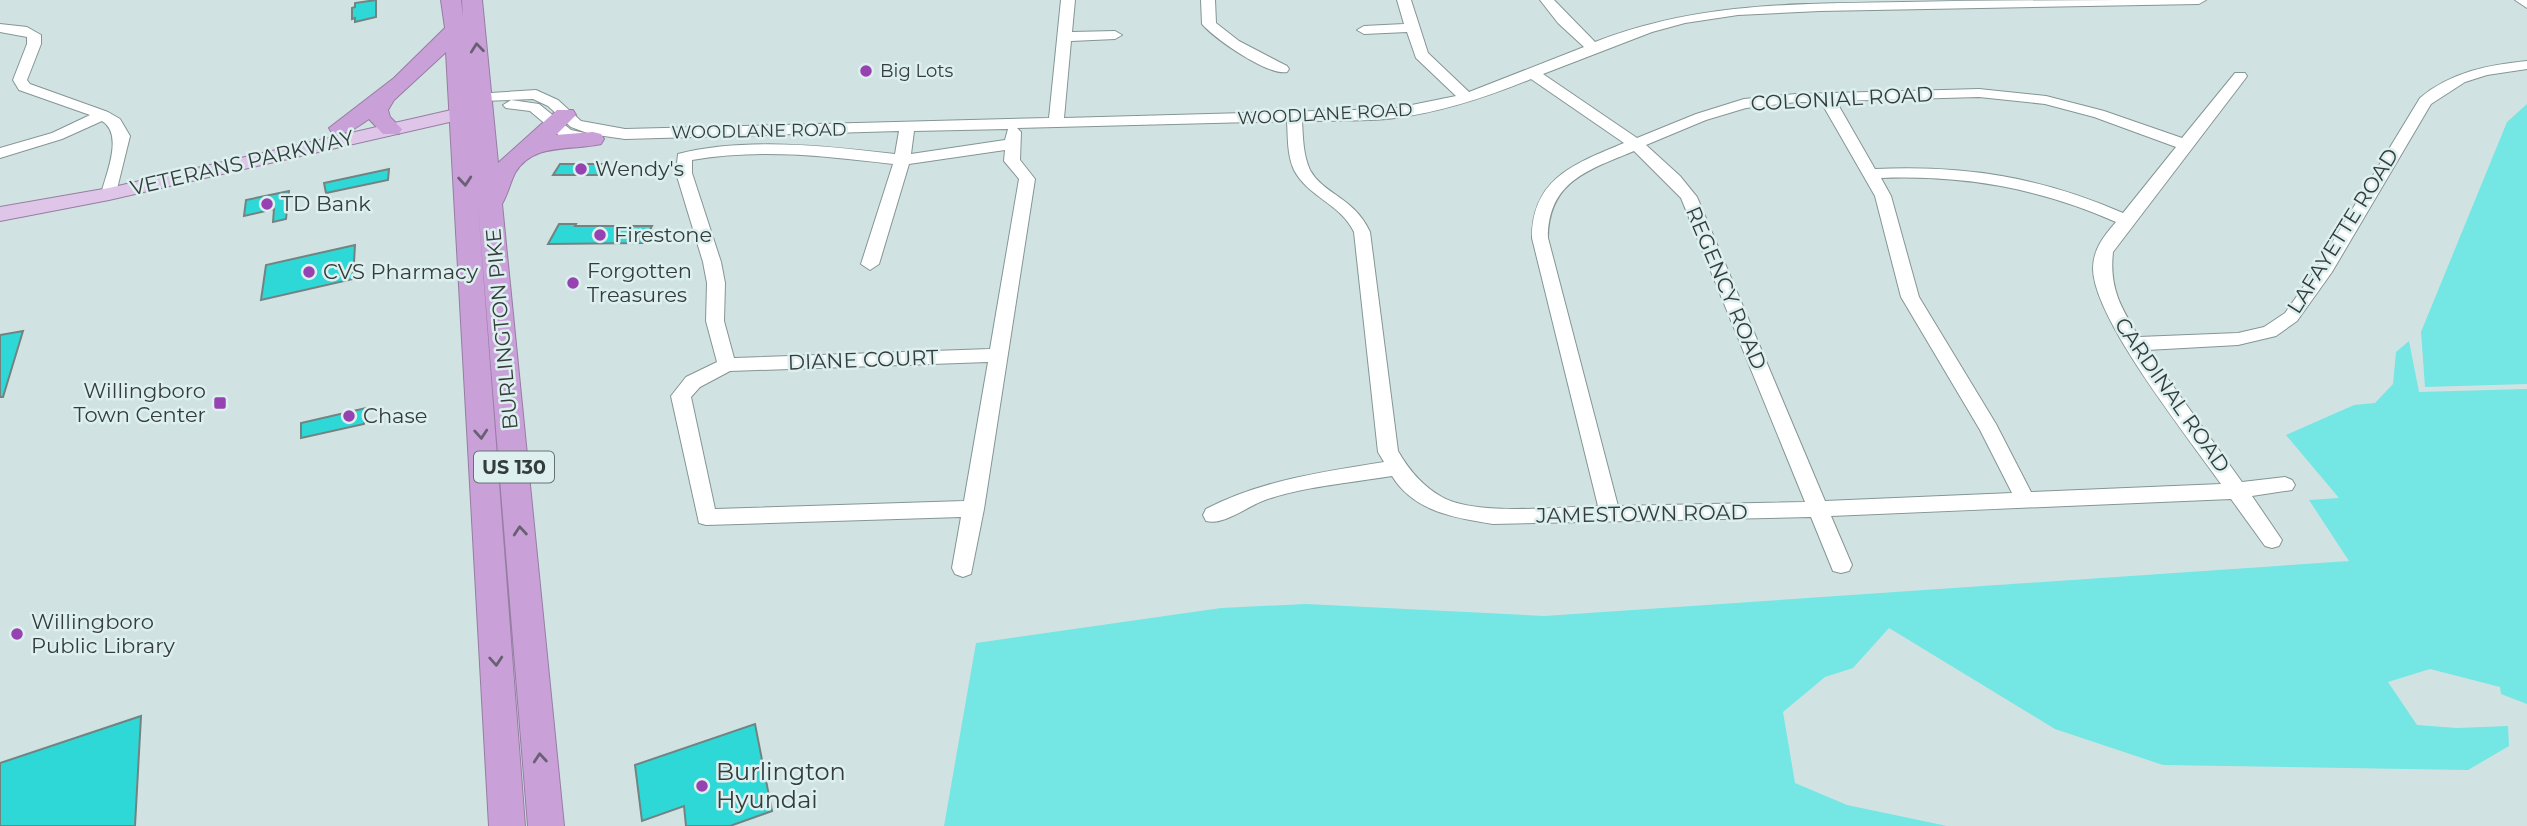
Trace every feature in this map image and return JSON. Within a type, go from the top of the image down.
[{"type":"highway","name":"BURLINGTON PIKE","points":[[451,0],[491,206],[546,826]]},
{"type":"highway","name":"BURLINGTON PIKE","points":[[472,0],[471,105],[507,826]]},
{"type":"highway","points":[[340,128],[386,95],[433,55],[455,29]]},
{"type":"highway","points":[[385,124],[378,106],[386,95]]},
{"type":"highway","points":[[491,206],[506,168],[560,119]]},
{"type":"highway","points":[[523,150],[560,141],[593,139]]},
{"type":"main road","name":"VETERANS PARKWAY","points":[[0,200],[111,185],[471,105]]},
{"type":"main road","name":"VETERANS PARKWAY","points":[[0,214],[340,128],[385,124]]},
{"type":"street","points":[[1056,123],[1068,0]]},
{"type":"street","points":[[1208,0],[1209,24],[1219,34],[1240,49],[1282,69]]},
{"type":"street","points":[[1404,0],[1416,44],[1427,64],[1467,98]]},
{"type":"street","points":[[1547,0],[1563,20],[1593,48]]},
{"type":"street","name":"WOODLANE ROAD","points":[[560,119],[566,134],[593,139],[646,134],[1414,112],[1467,98],[1650,28],[1702,16],[1842,3],[2199,0]]},
{"type":"street","points":[[2522,0],[2527,4]]},
{"type":"street","points":[[0,28],[22,30],[34,35],[34,44],[20,80]]},
{"type":"street","points":[[1364,30],[1411,28]]},
{"type":"street","points":[[1064,37],[1115,35]]},
{"type":"street","name":"LAFAYETTE ROAD","points":[[2134,344],[2238,339],[2282,326],[2323,272],[2425,102],[2434,93],[2460,78],[2527,65]]},
{"type":"street","name":"REGENCY ROAD","points":[[1531,73],[1636,146],[1672,175],[1689,197],[1841,565]]},
{"type":"street","name":"CARDINAL ROAD","points":[[2240,76],[2126,220],[2104,252],[2102,270],[2109,303],[2134,344],[2272,540]]},
{"type":"street","points":[[0,83],[20,80]]},
{"type":"street","points":[[20,80],[33,92],[103,115],[115,122],[122,135],[111,185]]},
{"type":"street","name":"COLONIAL ROAD","points":[[1609,515],[1542,248],[1540,220],[1547,198],[1571,174],[1584,166],[1732,106],[1769,100],[1826,97],[1965,93],[2020,96],[2085,109],[2186,145]]},
{"type":"street","points":[[1826,97],[1871,174],[1886,206],[1910,297],[1989,429],[2025,499]]},
{"type":"street","name":"WOODLANE ROAD","points":[[471,105],[534,107],[590,129],[646,134]]},
{"type":"street","points":[[0,153],[57,136],[103,115]]},
{"type":"street","name":"JAMESTOWN ROAD","points":[[1294,117],[1303,170],[1315,185],[1345,205],[1359,223],[1362,232],[1385,438],[1396,468],[1419,493],[1454,510],[1503,517],[1609,515],[2238,490],[2285,485]]},
{"type":"street","points":[[963,568],[1027,179],[1012,161],[1015,124]]},
{"type":"street","points":[[870,264],[902,160],[907,127]]},
{"type":"street","points":[[683,133],[684,173],[712,262],[716,283],[715,321],[727,365],[693,382],[681,396],[685,422],[702,483],[706,517],[974,509]]},
{"type":"street","points":[[684,158],[712,152],[817,150],[902,160],[1012,144]]},
{"type":"street","points":[[1871,174],[1945,173],[2002,180],[2058,194],[2126,220]]},
{"type":"street","name":"DIANE COURT","points":[[727,365],[999,355]]},
{"type":"street","points":[[1213,515],[1246,496],[1271,488],[1396,468]]},
{"type":"shaded area","points":[[2527,104],[2527,384],[2425,387],[2421,332],[2507,122]]},
{"type":"shaded area","points":[[2409,341],[2419,392],[2527,389],[2527,704],[2501,694],[2500,687],[2430,669],[2388,682],[2417,725],[2457,728],[2508,726],[2509,746],[2468,770],[2163,765],[2055,729],[1889,628],[1853,668],[1825,677],[1783,712],[1795,783],[1847,805],[1947,826],[944,826],[976,643],[1221,608],[1306,604],[1544,616],[2349,561],[2309,500],[2339,498],[2286,435],[2354,405],[2375,403],[2393,384],[2396,352]]},
{"type":"building","points":[[376,0],[376,17],[355,22],[355,18],[352,19],[355,3]]},
{"type":"building","name":"Wendy's","points":[[560,164],[608,164],[602,175],[553,175]]},
{"type":"building","points":[[389,169],[388,180],[326,193],[324,183]]},
{"type":"building","name":"TD Bank","points":[[289,191],[286,219],[273,222],[274,209],[244,216],[246,200]]},
{"type":"building","name":"Firestone","points":[[559,224],[652,226],[643,243],[548,244]]},
{"type":"building","name":"CVS Pharmacy","points":[[355,245],[353,279],[261,300],[266,265]]},
{"type":"building","points":[[23,331],[3,397],[0,397],[0,335]]},
{"type":"building","name":"Chase","points":[[366,408],[364,424],[301,438],[301,423]]},
{"type":"building","points":[[141,716],[135,826],[0,826],[0,763]]},
{"type":"building","name":"Burlington Hyundai","points":[[755,724],[772,811],[730,826],[686,826],[684,806],[642,821],[635,765]]},
{"type":"place","name":"Big Lots","points":[[866,71]]},
{"type":"place","name":"Wendy's","points":[[581,169]]},
{"type":"place","name":"TD Bank","points":[[267,204]]},
{"type":"place","name":"Firestone","points":[[600,235]]},
{"type":"place","name":"CVS Pharmacy","points":[[309,272]]},
{"type":"place","name":"Forgotten Treasures","points":[[573,283]]},
{"type":"place","name":"Willingboro Town Center","points":[[220,403]]},
{"type":"place","name":"Chase","points":[[349,416]]},
{"type":"place","name":"Willingboro Public Library","points":[[17,634]]},
{"type":"place","name":"Burlington Hyundai","points":[[702,786]]}]
